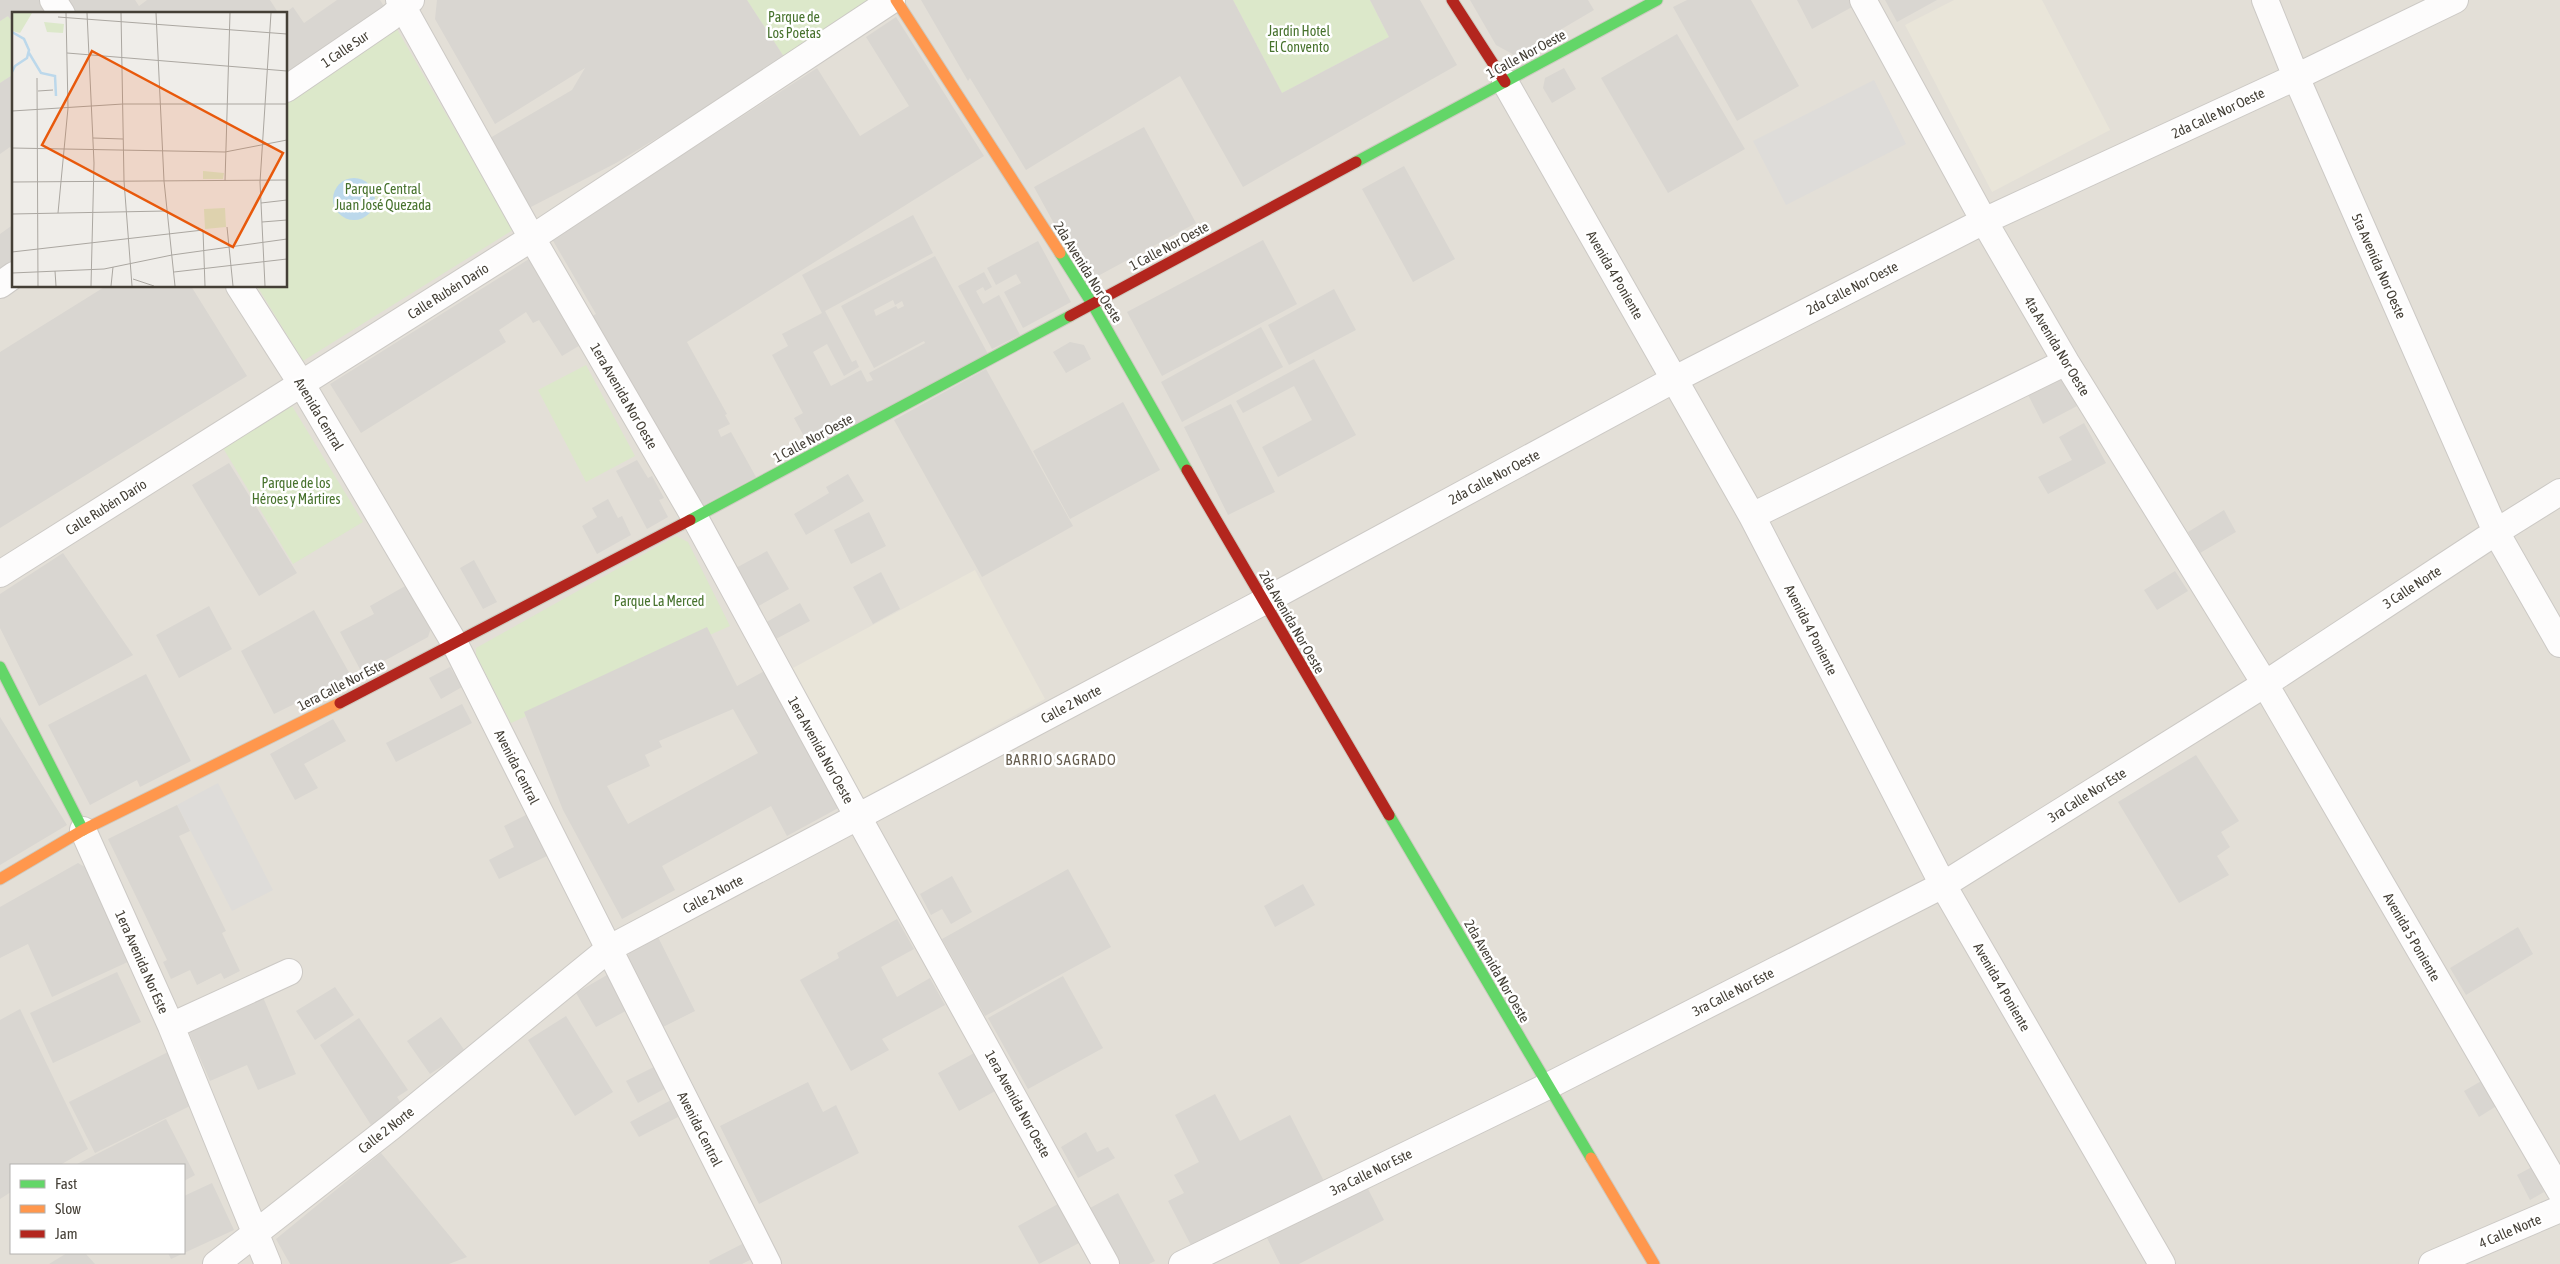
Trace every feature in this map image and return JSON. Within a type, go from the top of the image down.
[{"type":"street","points":[[53,0],[61,12]]},
{"type":"street","name":"Calle Rubén Darío","points":[[0,574],[532,238],[892,0]]},
{"type":"street","name":"2da Avenida Nor Oeste","points":[[896,0],[1093,305],[1262,602],[1654,1264]]},
{"type":"street","name":"Avenida 4 Poniente","points":[[1452,0],[1505,82],[1752,516],[1943,884],[2162,1264]]},
{"type":"street","name":"1 Calle Nor Oeste","points":[[695,518],[1657,0]]},
{"type":"street","name":"4ta Avenida Nor Oeste","points":[[1863,0],[1984,221],[2066,362],[2264,684]]},
{"type":"street","name":"5ta Avenida Nor Oeste","points":[[2265,0],[2296,77],[2496,532],[2560,644]]},
{"type":"street","name":"2da Calle Nor Oeste","points":[[1262,602],[1675,379],[1984,221],[2296,77],[2455,0]]},
{"type":"street","name":"1era Avenida Nor Oeste","points":[[404,2],[532,238],[695,518],[858,817],[1106,1264]]},
{"type":"street","name":"1 Calle Sur","points":[[288,88],[390,18],[404,2]]},
{"type":"street","points":[[0,285],[12,276]]},
{"type":"street","name":"Avenida Central","points":[[240,288],[302,383],[455,644],[768,1264]]},
{"type":"street","points":[[1752,516],[2066,362]]},
{"type":"street","name":"3 Calle Norte","points":[[2264,684],[2560,492]]},
{"type":"street","name":"1era Calle Nor Este","points":[[0,879],[83,830],[191,778],[455,644],[695,518]]},
{"type":"street","name":"Calle 2 Norte","points":[[216,1264],[391,1127],[610,948],[1262,602]]},
{"type":"street","name":"1era Avenida Nor Este","points":[[0,668],[83,830],[171,1026],[268,1264]]},
{"type":"street","name":"3ra Calle Nor Este","points":[[1182,1264],[1548,1086],[1943,884],[2264,684]]},
{"type":"street","name":"Avenida 5 Poniente","points":[[2264,684],[2560,1191]]},
{"type":"street","points":[[171,1026],[289,972]]},
{"type":"street","name":"4 Calle Norte","points":[[2432,1264],[2560,1209]]},
{"type":"shaded area","points":[[0,0],[2560,0],[2560,1264],[0,1264]]},
{"type":"shaded area","points":[[1954,0],[2042,0],[2110,130],[1992,192],[1905,25]]},
{"type":"shaded area","points":[[1874,80],[1906,144],[1786,205],[1753,141]]},
{"type":"shaded area","points":[[975,570],[1045,699],[863,798],[793,668]]},
{"type":"shaded area","points":[[218,783],[273,890],[232,911],[177,805]]},
{"type":"green space","name":"Parque de Los Poetas","points":[[747,0],[882,0],[786,60]]},
{"type":"green space","name":"Jardin Hotel El Convento","points":[[1233,0],[1370,0],[1389,37],[1282,93]]},
{"type":"green space","points":[[8,16],[12,21],[12,75],[0,83],[0,21]]},
{"type":"green space","name":"Parque Central Juan José Quezada","points":[[394,24],[513,230],[303,361],[258,288],[288,288],[288,98]]},
{"type":"green space","points":[[586,365],[635,456],[586,482],[538,390]]},
{"type":"green space","name":"Parque de los Héroes y Mártires","points":[[292,406],[363,522],[293,564],[223,448]]},
{"type":"green space","name":"Parque La Merced","points":[[676,536],[688,542],[730,626],[511,723],[476,655],[476,648]]},
{"type":"water","points":[[354,178],[369,184],[375,199],[369,214],[354,220],[339,214],[333,199],[339,184]]},
{"type":"building","points":[[0,0],[40,0],[48,12],[12,12],[12,21],[8,16],[0,21]]},
{"type":"building","points":[[65,0],[135,0],[139,6],[147,0],[270,0],[278,12],[73,12]]},
{"type":"building","points":[[337,0],[380,0],[385,8],[288,76],[287,12],[293,7],[304,23]]},
{"type":"building","points":[[437,0],[747,0],[786,60],[616,163],[529,208],[490,138],[572,90],[585,68],[495,124],[435,19]]},
{"type":"building","points":[[921,0],[1233,0],[1282,93],[1389,37],[1370,0],[1420,0],[1457,65],[1243,187],[1180,76],[1026,170],[970,78],[968,81]]},
{"type":"building","points":[[1470,0],[1588,0],[1594,10],[1516,56],[1496,45]]},
{"type":"building","points":[[1687,0],[1751,0],[1799,86],[1737,121],[1673,7]]},
{"type":"building","points":[[1797,0],[1849,0],[1852,7],[1812,29]]},
{"type":"building","points":[[1885,0],[1937,0],[1897,22]]},
{"type":"building","points":[[896,17],[984,156],[687,342],[727,414],[725,415],[730,424],[718,430],[721,437],[731,432],[756,477],[700,507],[629,378],[591,317],[596,314],[552,239],[817,68],[860,136],[909,106],[866,37]]},
{"type":"building","points":[[1677,34],[1745,149],[1668,193],[1601,78]]},
{"type":"building","points":[[1564,68],[1576,89],[1552,103],[1543,88],[1545,78]]},
{"type":"building","points":[[12,75],[12,150],[10,147],[0,154],[0,83]]},
{"type":"building","points":[[1144,127],[1196,223],[1096,277],[1080,271],[1034,187]]},
{"type":"building","points":[[1404,166],[1455,259],[1413,282],[1362,189]]},
{"type":"building","points":[[913,215],[933,253],[825,311],[852,362],[856,360],[859,367],[844,376],[827,344],[813,352],[831,386],[861,370],[867,382],[873,380],[869,373],[925,343],[924,341],[874,368],[841,306],[935,256],[988,354],[811,449],[794,418],[803,413],[772,355],[788,346],[782,334],[822,313],[802,275]],"holes":[[[893,300],[895,305],[902,301],[904,306],[898,309],[896,306],[876,316],[874,310]]]},
{"type":"building","points":[[12,225],[12,273],[0,281],[0,234]]},
{"type":"building","points":[[1263,240],[1297,304],[1162,376],[1127,312]]},
{"type":"building","points":[[1038,241],[1071,302],[1023,328],[1004,292],[1021,283],[1016,274],[996,285],[987,268]]},
{"type":"building","points":[[529,259],[582,344],[562,356],[539,320],[533,323],[526,312],[499,330],[506,342],[361,433],[330,384]]},
{"type":"building","points":[[984,272],[992,287],[985,291],[983,287],[976,291],[983,304],[999,295],[1020,335],[992,349],[958,286]]},
{"type":"building","points":[[103,288],[192,288],[247,376],[0,528],[0,352]]},
{"type":"building","points":[[1334,289],[1356,330],[1289,365],[1268,325]]},
{"type":"building","points":[[1261,327],[1283,367],[1182,422],[1161,382]]},
{"type":"building","points":[[1070,342],[1084,345],[1091,359],[1066,373],[1053,352]]},
{"type":"building","points":[[1314,359],[1356,435],[1278,477],[1262,447],[1312,420],[1294,386],[1243,413],[1236,401]]},
{"type":"building","points":[[986,369],[1073,526],[982,577],[894,420]]},
{"type":"building","points":[[2053,376],[2064,379],[2077,406],[2043,424],[2026,391]]},
{"type":"building","points":[[1123,402],[1160,470],[1070,519],[1033,451]]},
{"type":"building","points":[[1231,404],[1275,492],[1228,515],[1184,427]]},
{"type":"building","points":[[2084,423],[2106,463],[2048,494],[2038,477],[2072,460],[2059,437]]},
{"type":"building","points":[[637,460],[648,478],[652,476],[664,498],[659,500],[668,517],[647,529],[616,471]]},
{"type":"building","points":[[229,463],[297,573],[259,596],[192,485]]},
{"type":"building","points":[[848,474],[864,501],[806,535],[794,514],[829,493],[826,487]]},
{"type":"building","points":[[608,499],[618,518],[622,516],[631,535],[597,554],[582,526],[597,517],[592,508]]},
{"type":"building","points":[[2224,510],[2236,532],[2200,553],[2188,532]]},
{"type":"building","points":[[869,512],[886,546],[851,564],[834,530]]},
{"type":"building","points":[[767,551],[789,589],[755,608],[734,569]]},
{"type":"building","points":[[63,553],[133,655],[39,706],[0,628],[0,594]]},
{"type":"building","points":[[474,560],[497,602],[483,609],[460,568]]},
{"type":"building","points":[[2175,571],[2188,591],[2157,610],[2144,590]]},
{"type":"building","points":[[881,572],[900,609],[873,624],[853,587]]},
{"type":"building","points":[[407,585],[431,628],[428,637],[362,673],[340,632],[374,614],[370,606]]},
{"type":"building","points":[[800,603],[810,621],[772,641],[763,624]]},
{"type":"building","points":[[209,606],[232,649],[179,678],[156,635]]},
{"type":"building","points":[[314,610],[351,676],[274,714],[241,651]]},
{"type":"building","points":[[707,627],[737,686],[768,669],[842,806],[787,836],[771,806],[662,866],[675,890],[622,919],[563,810],[524,712]],"holes":[[[733,709],[758,753],[628,824],[607,786],[650,766],[645,755],[662,747],[659,741]]]},
{"type":"building","points":[[450,667],[462,687],[441,699],[429,678]]},
{"type":"building","points":[[146,674],[191,761],[140,787],[137,780],[90,805],[48,725]]},
{"type":"building","points":[[462,704],[472,723],[396,762],[386,743]]},
{"type":"building","points":[[0,717],[67,825],[0,865]]},
{"type":"building","points":[[333,719],[346,741],[304,764],[318,788],[295,800],[270,754]]},
{"type":"building","points":[[2196,755],[2239,821],[2221,832],[2230,847],[2217,856],[2229,875],[2179,903],[2118,802]]},
{"type":"building","points":[[177,805],[190,831],[179,836],[226,931],[222,933],[240,971],[224,979],[221,973],[197,985],[190,970],[171,979],[163,962],[167,960],[108,839]]},
{"type":"building","points":[[528,814],[549,855],[499,879],[489,860],[514,847],[504,826]]},
{"type":"building","points":[[78,863],[90,870],[132,960],[52,997],[28,944],[0,958],[0,907]]},
{"type":"building","points":[[1068,869],[1111,947],[985,1016],[942,939]]},
{"type":"building","points":[[952,876],[972,912],[951,924],[942,909],[931,915],[920,894]]},
{"type":"building","points":[[1303,884],[1315,905],[1275,927],[1264,906]]},
{"type":"building","points":[[897,919],[914,949],[881,967],[897,997],[930,978],[945,1005],[882,1039],[889,1050],[851,1071],[800,980],[839,958],[837,953]]},
{"type":"building","points":[[2518,927],[2533,954],[2466,995],[2450,968]]},
{"type":"building","points":[[657,935],[695,1011],[661,1028],[630,968],[628,956],[631,949]]},
{"type":"building","points":[[117,972],[141,1022],[53,1063],[30,1013]]},
{"type":"building","points":[[607,975],[620,979],[633,1007],[596,1027],[576,993]]},
{"type":"building","points":[[1063,976],[1103,1048],[1028,1089],[988,1018]]},
{"type":"building","points":[[335,987],[354,1015],[315,1040],[296,1011]]},
{"type":"building","points":[[259,988],[296,1074],[258,1090],[247,1065],[210,1081],[184,1021]]},
{"type":"building","points":[[20,1009],[88,1149],[62,1164],[10,1164],[10,1193],[0,1199],[0,1020]]},
{"type":"building","points":[[566,1016],[613,1092],[575,1116],[528,1040]]},
{"type":"building","points":[[441,1017],[465,1051],[430,1074],[407,1041]]},
{"type":"building","points":[[359,1018],[408,1090],[397,1097],[401,1103],[371,1125],[320,1045]]},
{"type":"building","points":[[168,1052],[194,1104],[95,1153],[69,1102]]},
{"type":"building","points":[[976,1052],[997,1090],[959,1111],[938,1073]]},
{"type":"building","points":[[656,1066],[668,1087],[638,1103],[626,1081]]},
{"type":"building","points":[[2483,1080],[2498,1105],[2479,1117],[2464,1091]]},
{"type":"building","points":[[808,1082],[823,1112],[836,1105],[859,1153],[759,1204],[720,1126]]},
{"type":"building","points":[[1215,1094],[1240,1141],[1290,1115],[1325,1183],[1194,1251],[1168,1201],[1184,1193],[1174,1175],[1199,1162],[1175,1115]]},
{"type":"building","points":[[673,1099],[682,1115],[639,1137],[630,1122]]},
{"type":"building","points":[[166,1119],[195,1175],[185,1180],[185,1164],[77,1164]]},
{"type":"building","points":[[1086,1132],[1097,1152],[1108,1147],[1115,1158],[1078,1178],[1061,1147]]},
{"type":"building","points":[[381,1153],[467,1257],[449,1264],[290,1264],[276,1239]]},
{"type":"building","points":[[2532,1167],[2544,1192],[2530,1200],[2517,1175]]},
{"type":"building","points":[[212,1183],[234,1230],[185,1253],[185,1196]]},
{"type":"building","points":[[1367,1187],[1384,1220],[1299,1264],[1280,1264],[1267,1238]]},
{"type":"building","points":[[1118,1193],[1155,1261],[1149,1264],[1120,1264],[1090,1208]]},
{"type":"building","points":[[1058,1204],[1079,1243],[1039,1264],[1018,1226]]},
{"type":"building","points":[[748,1241],[756,1257],[742,1264],[710,1264],[709,1261]]},
{"type":"building","points":[[65,1254],[86,1254],[95,1264],[49,1264]]},
{"type":"building","points":[[168,1254],[182,1254],[171,1259]]},
{"type":"traffic: fast","points":[[1356,162],[1657,0]]},
{"type":"traffic: fast","points":[[1060,253],[1093,305],[1187,470]]},
{"type":"traffic: fast","points":[[690,520],[1070,316]]},
{"type":"traffic: fast","points":[[0,667],[83,830]]},
{"type":"traffic: fast","points":[[1389,815],[1591,1158]]},
{"type":"traffic: slow","points":[[896,0],[1060,253]]},
{"type":"traffic: slow","points":[[0,879],[83,830],[340,703]]},
{"type":"traffic: slow","points":[[1591,1158],[1654,1264]]},
{"type":"traffic: jam","points":[[1452,0],[1505,82]]},
{"type":"traffic: jam","points":[[1070,316],[1356,162]]},
{"type":"traffic: jam","points":[[1187,470],[1389,815]]},
{"type":"traffic: jam","points":[[340,703],[690,520]]},
{"type":"district","name":"BARRIO SAGRADO","points":[[1061,760]]}]
